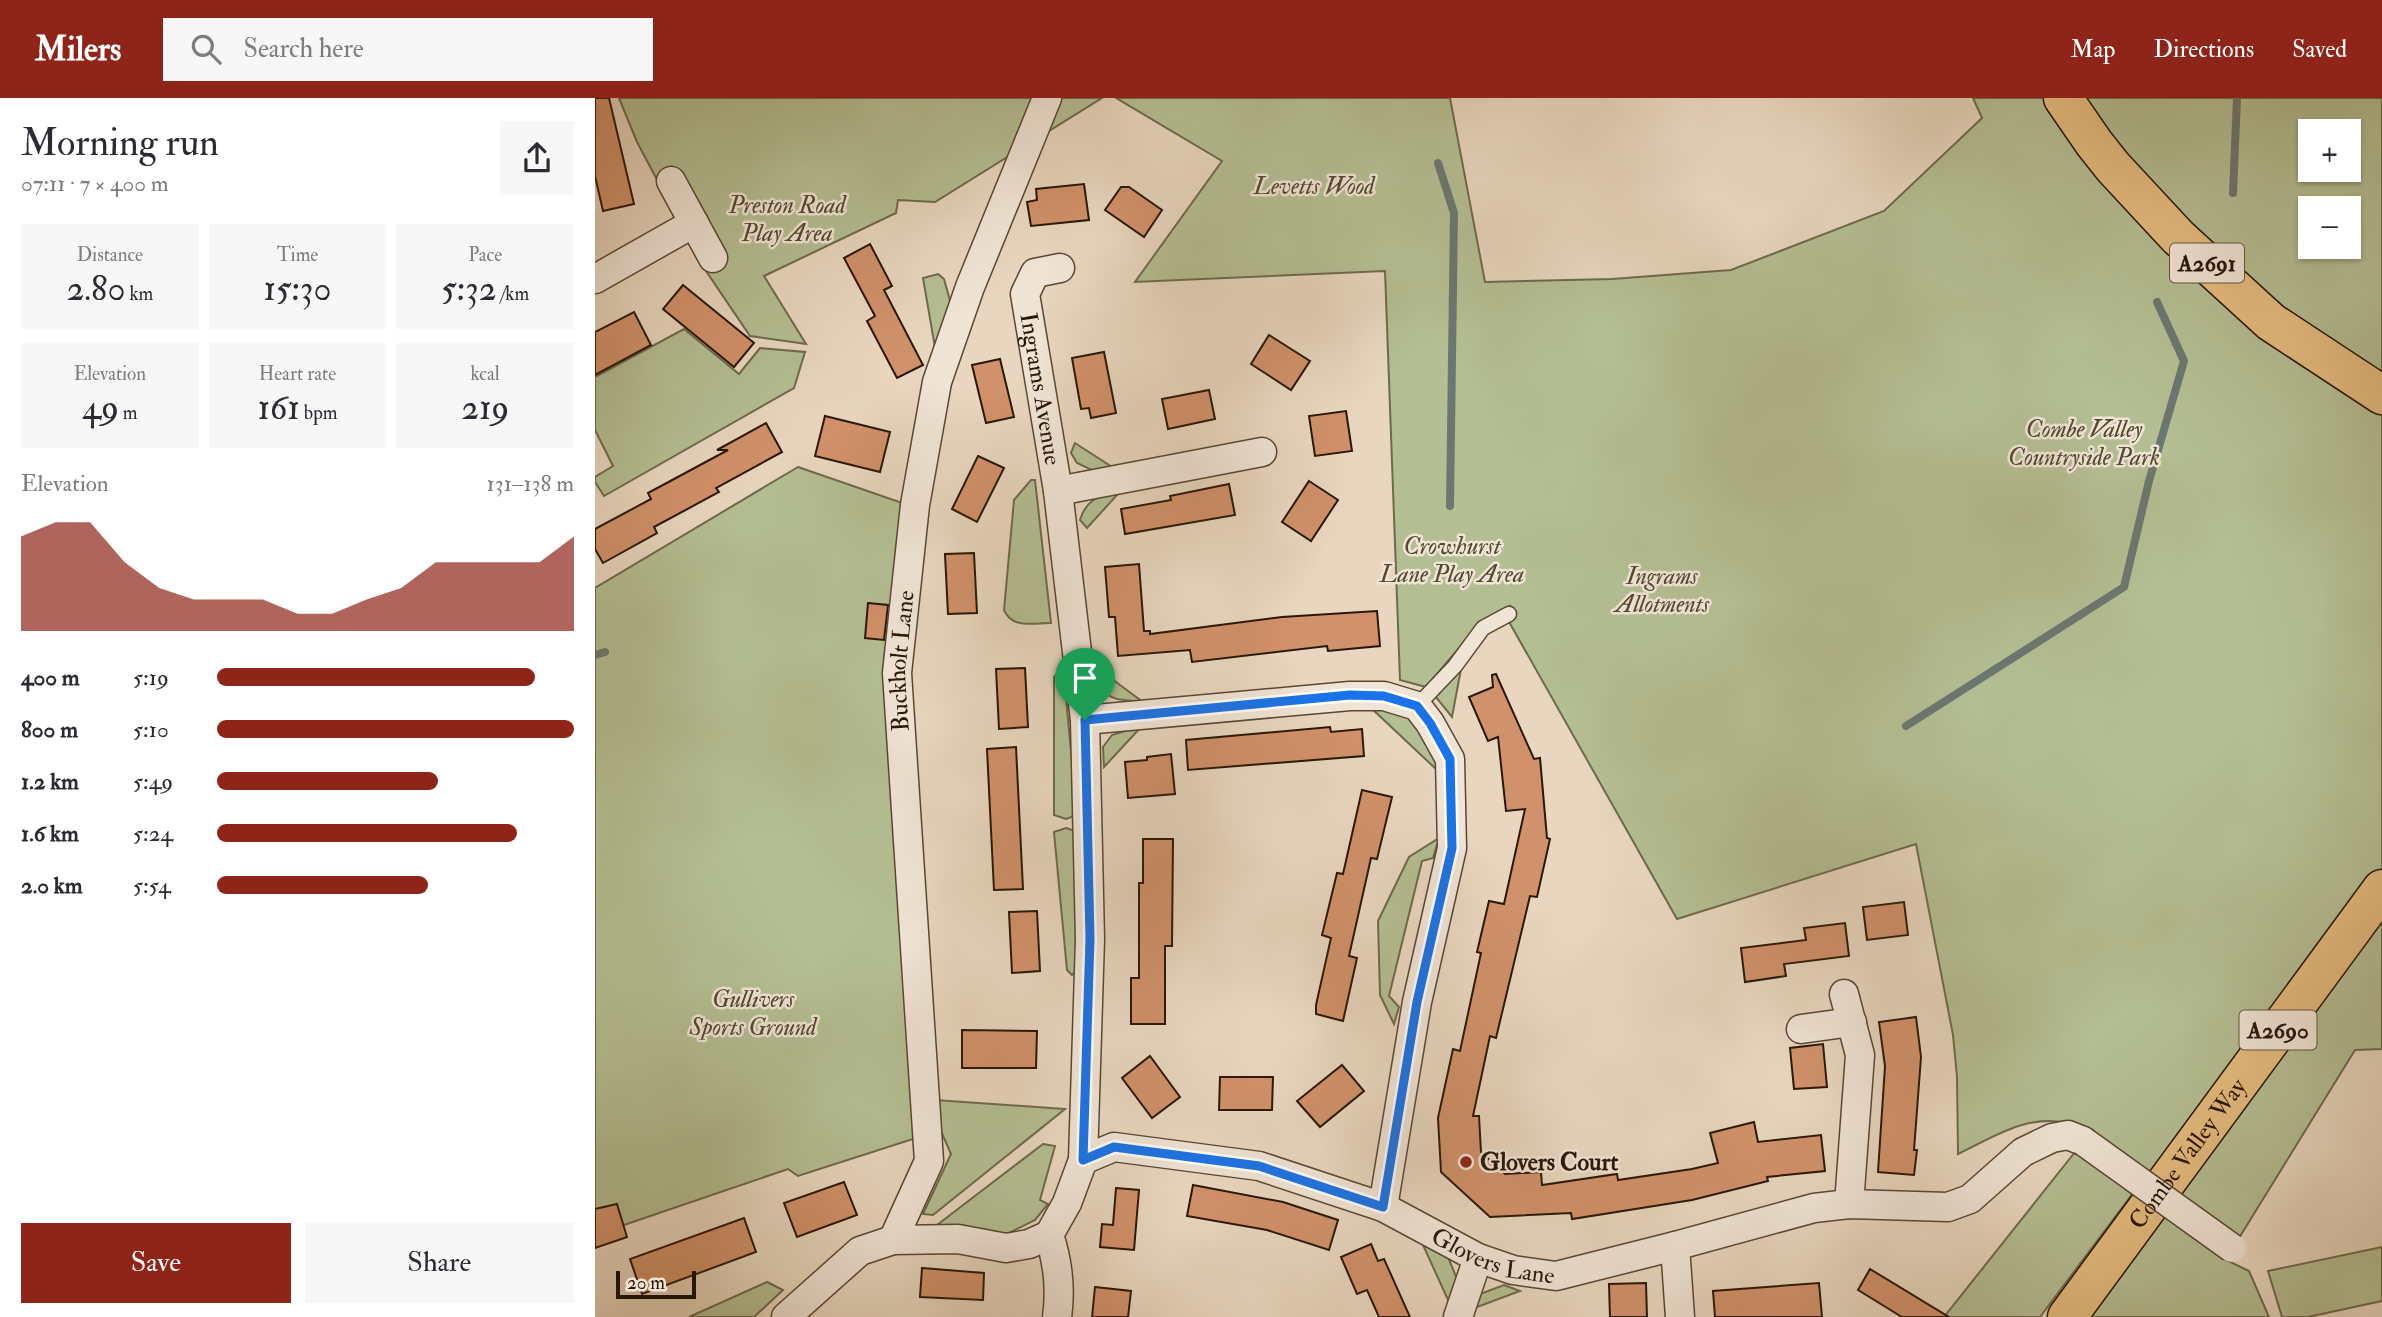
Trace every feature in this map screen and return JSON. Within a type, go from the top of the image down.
[{"type":"main road","name":"A2691","points":[[2063,98],[2113,167],[2178,237],[2271,322],[2382,395]]},
{"type":"main road","name":"Combe Valley Way","points":[[2067,1317],[2382,889]]},
{"type":"street","name":"Buckholt Lane","points":[[893,1240],[929,1161],[897,673],[915,505],[937,382],[970,287],[1047,98]]},
{"type":"street","points":[[670,181],[713,258]]},
{"type":"street","points":[[595,279],[694,223]]},
{"type":"street","name":"Ingrams Avenue","points":[[1060,268],[1035,273],[1025,294],[1058,491],[1085,720],[1090,939],[1083,1160]]},
{"type":"street","name":"Ingrams Avenue","points":[[1058,491],[1262,452]]},
{"type":"street","points":[[1085,720],[1350,695],[1384,696],[1417,706],[1430,723],[1450,759],[1452,848],[1417,1002],[1383,1207]]},
{"type":"street","points":[[1844,994],[1860,1055],[1849,1204]]},
{"type":"street","points":[[1801,1029],[1852,1022]]},
{"type":"street","name":"Glovers Lane","points":[[1083,1160],[1114,1147],[1259,1166],[1383,1207],[1478,1258],[1513,1270],[1556,1276],[1814,1208],[1849,1204],[1948,1208],[1971,1199],[2023,1152],[2052,1138],[2068,1135],[2083,1141],[2232,1248]]},
{"type":"street","points":[[786,1317],[860,1251],[893,1240],[958,1239],[1006,1248],[1029,1244],[1049,1235],[1067,1203],[1083,1160]]},
{"type":"street","points":[[1049,1235],[1055,1254],[1060,1294],[1057,1317]]},
{"type":"street","points":[[1675,1246],[1680,1317]]},
{"type":"street","points":[[1458,1317],[1478,1258]]},
{"type":"lane","points":[[1417,706],[1455,666],[1483,628],[1509,614]]},
{"type":"green space","name":"Preston Road Play Area","points":[[619,98],[1102,98],[935,202],[898,200],[896,213],[764,276],[806,344],[750,336],[704,268],[637,142]]},
{"type":"green space","name":"Combe Valley Countryside Park","points":[[1116,98],[1450,98],[1485,282],[1612,279],[1731,270],[1884,211],[1982,118],[1973,98],[2382,98],[2382,1049],[2355,1050],[2239,1238],[2073,1124],[2041,1121],[2027,1124],[2000,1133],[1958,1154],[1957,1077],[1953,1035],[1916,844],[1677,919],[1508,620],[1510,606],[1481,622],[1426,687],[1400,680],[1385,271],[1135,282],[1222,161]]},
{"type":"green space","points":[[938,274],[944,279],[954,315],[937,359],[923,278]]},
{"type":"green space","points":[[684,329],[739,374],[760,348],[805,352],[794,388],[604,496],[595,482],[595,477],[613,466],[595,430],[595,377]]},
{"type":"green space","points":[[1075,443],[1112,467],[1096,472],[1077,463],[1071,453]]},
{"type":"green space","name":"Gullivers Sports Ground","points":[[798,467],[908,505],[917,1111],[913,1139],[798,1176],[788,1169],[624,1225],[595,1248],[595,588]]},
{"type":"green space","points":[[1031,480],[1035,480],[1051,623],[1018,622],[1012,620],[1004,610],[1014,500]]},
{"type":"green space","points":[[1116,491],[1117,495],[1087,528],[1080,520],[1085,508],[1098,497]]},
{"type":"green space","points":[[1097,668],[1143,702],[1111,697],[1102,688]]},
{"type":"green space","points":[[1461,669],[1452,717],[1435,696]]},
{"type":"green space","points":[[1059,672],[1064,677],[1077,815],[1066,819],[1054,815],[1054,677]]},
{"type":"green space","points":[[1369,706],[1413,714],[1438,756],[1437,770]]},
{"type":"green space","points":[[1142,726],[1104,767],[1103,747],[1112,735]]},
{"type":"green space","points":[[1066,828],[1078,832],[1077,970],[1072,975],[1067,970],[1054,832]]},
{"type":"green space","points":[[1439,838],[1433,858],[1422,861],[1389,996],[1399,1007],[1394,1024],[1380,995],[1378,921],[1409,857]]},
{"type":"green space","points":[[935,1100],[1065,1109],[933,1215],[923,1214],[951,1154],[937,1122]]},
{"type":"green space","points":[[1043,1144],[1055,1146],[1040,1200],[1048,1204],[1035,1220],[1007,1234],[937,1225]]},
{"type":"green space","points":[[2075,1152],[2133,1193],[2040,1317],[1944,1317]]},
{"type":"green space","points":[[2165,1216],[2224,1259],[2249,1271],[2269,1317],[2091,1317]]},
{"type":"green space","points":[[1423,1245],[1448,1257],[1457,1279],[1449,1302]]},
{"type":"green space","points":[[2382,1247],[2382,1301],[2308,1317],[2282,1317],[2268,1271]]},
{"type":"green space","points":[[767,1282],[783,1290],[754,1317],[689,1317]]},
{"type":"green space","points":[[1504,1285],[1520,1291],[1472,1309],[1480,1294]]},
{"type":"building","points":[[595,98],[609,98],[634,204],[603,211],[595,176]]},
{"type":"building","points":[[1084,184],[1089,220],[1031,226],[1027,202],[1037,200],[1036,189]]},
{"type":"building","points":[[1121,187],[1129,187],[1162,210],[1144,237],[1105,210]]},
{"type":"building","points":[[870,244],[892,286],[884,290],[923,365],[897,378],[867,321],[875,316],[844,258]]},
{"type":"building","points":[[683,285],[754,343],[734,367],[663,309]]},
{"type":"building","points":[[634,312],[651,345],[595,375],[595,332]]},
{"type":"building","points":[[1269,335],[1310,361],[1291,390],[1251,364]]},
{"type":"building","points":[[1104,352],[1116,413],[1091,418],[1089,408],[1081,409],[1072,358]]},
{"type":"building","points":[[1000,359],[1014,417],[986,423],[972,365]]},
{"type":"building","points":[[1209,390],[1215,419],[1168,429],[1162,399]]},
{"type":"building","points":[[1346,411],[1352,451],[1315,456],[1309,416]]},
{"type":"building","points":[[825,416],[890,432],[880,472],[815,456]]},
{"type":"building","points":[[766,423],[782,452],[716,488],[719,492],[654,527],[657,533],[603,563],[595,549],[595,529],[651,499],[648,493],[728,450],[717,450]]},
{"type":"building","points":[[978,456],[1004,468],[977,522],[952,509]]},
{"type":"building","points":[[1309,481],[1338,500],[1311,541],[1282,522]]},
{"type":"building","points":[[1229,484],[1235,515],[1125,534],[1121,509],[1171,500],[1170,496]]},
{"type":"building","points":[[974,553],[977,613],[948,614],[945,554]]},
{"type":"building","points":[[1139,564],[1144,631],[1150,631],[1150,634],[1282,617],[1377,611],[1380,646],[1328,651],[1327,646],[1192,662],[1190,650],[1118,656],[1115,617],[1109,617],[1105,567]]},
{"type":"building","points":[[868,603],[888,605],[884,640],[865,638]]},
{"type":"building","points":[[1025,668],[1028,727],[999,729],[996,669]]},
{"type":"building","points":[[1496,674],[1534,759],[1540,758],[1547,838],[1550,839],[1537,897],[1530,896],[1496,1038],[1490,1036],[1473,1116],[1479,1116],[1481,1152],[1505,1174],[1541,1172],[1542,1185],[1617,1174],[1618,1180],[1718,1163],[1710,1133],[1754,1122],[1758,1142],[1821,1135],[1825,1171],[1767,1177],[1768,1181],[1692,1200],[1572,1219],[1571,1213],[1490,1217],[1441,1172],[1438,1118],[1453,1049],[1460,1051],[1481,953],[1477,952],[1489,901],[1504,904],[1525,809],[1506,811],[1498,737],[1488,741],[1469,697],[1493,687],[1492,675]]},
{"type":"building","points":[[1330,727],[1331,732],[1362,729],[1364,756],[1188,770],[1186,740]]},
{"type":"building","points":[[1016,747],[1023,889],[994,890],[987,749]]},
{"type":"building","points":[[1171,754],[1175,794],[1128,798],[1125,762]]},
{"type":"building","points":[[1362,790],[1392,797],[1377,859],[1371,858],[1349,956],[1357,958],[1343,1021],[1316,1014],[1316,1005],[1331,938],[1322,935],[1337,873],[1343,874]]},
{"type":"building","points":[[1143,839],[1173,839],[1172,946],[1165,946],[1165,1024],[1131,1024],[1131,978],[1139,978],[1139,883],[1143,883]]},
{"type":"building","points":[[1904,902],[1908,935],[1867,940],[1863,907]]},
{"type":"building","points":[[1037,911],[1040,971],[1012,973],[1009,912]]},
{"type":"building","points":[[1845,923],[1849,956],[1784,964],[1786,976],[1745,982],[1741,948],[1806,940],[1804,928]]},
{"type":"building","points":[[1916,1017],[1921,1057],[1914,1175],[1878,1172],[1885,1066],[1879,1022]]},
{"type":"building","points":[[962,1030],[1037,1031],[1036,1068],[962,1068]]},
{"type":"building","points":[[1823,1044],[1827,1087],[1794,1089],[1790,1048]]},
{"type":"building","points":[[1150,1056],[1180,1097],[1152,1118],[1122,1078]]},
{"type":"building","points":[[1342,1065],[1364,1091],[1320,1127],[1297,1101]]},
{"type":"building","points":[[1220,1077],[1273,1077],[1272,1110],[1219,1110]]},
{"type":"building","points":[[844,1182],[857,1215],[797,1237],[784,1203]]},
{"type":"building","points":[[1193,1185],[1283,1202],[1338,1220],[1329,1250],[1267,1230],[1187,1216]]},
{"type":"building","points":[[1116,1188],[1139,1190],[1134,1250],[1100,1247],[1102,1224],[1113,1225]]},
{"type":"building","points":[[617,1204],[627,1237],[595,1248],[595,1209]]},
{"type":"building","points":[[744,1218],[756,1252],[642,1294],[630,1259]]},
{"type":"building","points":[[1371,1244],[1378,1261],[1384,1259],[1410,1317],[1379,1317],[1367,1290],[1357,1294],[1341,1257]]},
{"type":"building","points":[[922,1268],[984,1273],[983,1300],[920,1297]]},
{"type":"building","points":[[1870,1269],[1949,1317],[1902,1317],[1858,1290]]},
{"type":"building","points":[[1646,1283],[1647,1317],[1610,1317],[1609,1284]]},
{"type":"building","points":[[1819,1283],[1822,1317],[1715,1317],[1713,1291]]},
{"type":"building","points":[[1095,1287],[1131,1291],[1128,1317],[1092,1317]]},
{"type":"waterway","points":[[2233,193],[2237,98]]},
{"type":"waterway","points":[[1438,163],[1454,213],[1450,506]]},
{"type":"waterway","points":[[1906,726],[2124,587],[2149,481],[2184,361],[2157,302]]},
{"type":"waterway","points":[[595,655],[605,652]]},
{"type":"place","name":"Glovers Court","points":[[1466,1162]]},
{"type":"route","points":[[1350,695],[1384,696],[1417,706],[1430,723],[1450,759],[1452,848],[1417,1002],[1383,1207],[1259,1166],[1114,1147],[1083,1160],[1090,939],[1085,720],[1350,695]]},
{"type":"park label","name":"Levetts Wood","points":[[1314,186]]},
{"type":"park label","name":"Crowhurst Lane Play Area","points":[[1452,560]]},
{"type":"park label","name":"Ingrams Allotments","points":[[1662,590]]}]
